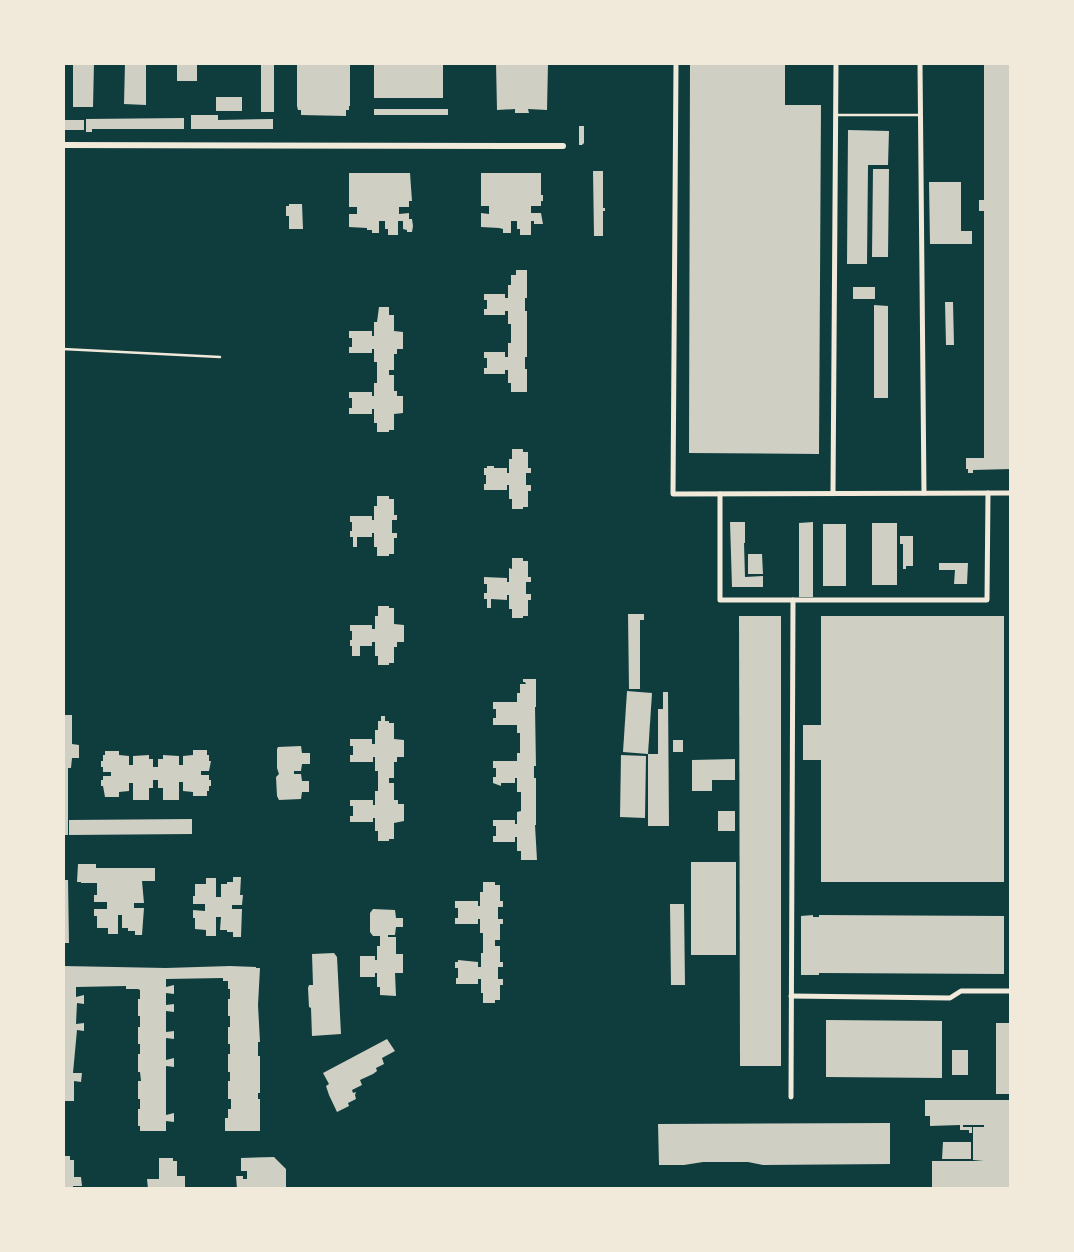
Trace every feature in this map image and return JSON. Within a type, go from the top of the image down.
[{"type":"street","points":[[676,63],[673,494],[1011,493]]},
{"type":"street","points":[[833,493],[836,63]]},
{"type":"street","points":[[920,63],[924,493]]},
{"type":"street","points":[[63,145],[563,146]]},
{"type":"street","points":[[720,494],[720,600],[987,600],[988,493]]},
{"type":"street","points":[[791,1097],[793,600]]},
{"type":"street","points":[[792,996],[950,998],[961,991],[1011,991]]},
{"type":"lane","points":[[836,115],[920,115]]},
{"type":"lane","points":[[63,349],[220,357]]},
{"type":"building","points":[[73,63],[94,63],[93,107],[73,107]]},
{"type":"building","points":[[125,63],[146,63],[146,105],[124,104]]},
{"type":"building","points":[[177,63],[197,63],[197,81],[177,81]]},
{"type":"building","points":[[261,63],[274,63],[274,112],[261,112]]},
{"type":"building","points":[[297,63],[350,63],[350,106],[349,110],[346,110],[346,116],[301,115],[297,106]]},
{"type":"building","points":[[374,63],[443,63],[443,98],[374,98]]},
{"type":"building","points":[[496,63],[548,63],[547,110],[528,109],[529,113],[515,113],[515,109],[497,110]]},
{"type":"building","points":[[690,63],[785,63],[785,105],[821,105],[819,454],[689,453]]},
{"type":"building","points":[[984,63],[1011,63],[1011,469],[973,470],[973,473],[968,473],[966,458],[984,458],[984,211],[979,211],[979,200],[984,200]]},
{"type":"building","points":[[216,97],[242,97],[242,111],[216,111]]},
{"type":"building","points":[[374,109],[448,109],[448,115],[374,115]]},
{"type":"building","points":[[191,115],[218,115],[218,120],[273,119],[273,129],[191,129]]},
{"type":"building","points":[[184,118],[184,129],[92,129],[92,132],[86,132],[86,119]]},
{"type":"building","points":[[63,120],[84,120],[84,130],[63,130]]},
{"type":"building","points":[[579,126],[584,126],[582,145],[579,145]]},
{"type":"building","points":[[848,130],[889,131],[888,165],[868,165],[867,264],[847,264]]},
{"type":"building","points":[[873,169],[889,169],[888,257],[872,257]]},
{"type":"building","points":[[593,171],[603,171],[603,236],[594,236]]},
{"type":"building","points":[[349,173],[410,173],[412,201],[409,201],[409,207],[399,207],[399,214],[409,213],[412,232],[403,229],[403,221],[398,221],[398,235],[388,235],[385,221],[379,221],[379,233],[372,233],[372,230],[367,228],[349,227],[349,214],[357,214],[357,207],[349,207]]},
{"type":"building","points":[[481,173],[541,173],[543,201],[541,206],[531,206],[531,213],[541,213],[543,224],[534,224],[534,221],[531,221],[531,235],[520,235],[517,221],[511,221],[511,233],[503,233],[503,229],[499,228],[481,227],[481,213],[489,214],[489,206],[481,206]]},
{"type":"building","points":[[929,182],[961,182],[961,231],[972,231],[972,244],[930,244]]},
{"type":"building","points":[[302,204],[303,229],[289,229],[286,206]]},
{"type":"building","points":[[516,270],[527,270],[527,392],[511,392],[508,370],[505,370],[505,374],[484,374],[487,358],[484,358],[484,352],[505,352],[505,357],[508,357],[511,324],[508,324],[508,311],[505,311],[505,315],[484,315],[487,300],[484,300],[484,294],[505,294],[505,298],[508,298],[508,285],[511,285],[511,275],[516,275]]},
{"type":"building","points":[[853,287],[875,287],[875,299],[853,299]]},
{"type":"building","points":[[945,302],[953,302],[954,345],[946,345]]},
{"type":"building","points":[[874,305],[888,306],[888,398],[874,398]]},
{"type":"building","points":[[379,307],[389,307],[389,315],[394,315],[394,331],[403,332],[403,349],[397,349],[397,354],[394,354],[394,370],[389,370],[389,375],[394,375],[394,391],[397,391],[397,396],[403,396],[403,413],[394,414],[394,430],[389,432],[377,432],[374,409],[372,414],[349,414],[352,398],[349,398],[349,392],[372,392],[374,396],[377,362],[374,362],[374,349],[372,353],[349,353],[352,338],[349,338],[349,331],[372,331],[374,336],[374,322],[377,322]]},
{"type":"building","points":[[512,449],[528,452],[528,468],[531,468],[531,473],[526,473],[526,485],[531,485],[531,491],[528,491],[528,507],[523,509],[512,509],[509,485],[507,490],[484,490],[484,468],[507,468],[509,473]]},
{"type":"building","points":[[377,496],[394,499],[394,515],[397,515],[397,520],[392,520],[392,533],[397,533],[397,538],[394,538],[394,554],[389,556],[377,556],[374,533],[372,537],[357,537],[357,547],[353,547],[353,537],[350,537],[350,516],[372,516],[374,520]]},
{"type":"building","points":[[730,522],[745,522],[745,577],[763,576],[763,587],[732,587]]},
{"type":"building","points":[[813,522],[813,597],[799,597],[799,523]]},
{"type":"building","points":[[872,523],[897,523],[897,585],[872,585]]},
{"type":"building","points":[[823,524],[846,524],[846,586],[823,586]]},
{"type":"building","points":[[900,536],[913,536],[913,566],[906,566],[906,569],[903,569],[903,544],[900,544]]},
{"type":"building","points":[[748,554],[762,554],[763,574],[748,574]]},
{"type":"building","points":[[512,558],[528,561],[528,577],[531,577],[531,582],[526,582],[526,594],[531,594],[531,600],[528,600],[528,616],[523,618],[512,618],[509,595],[507,600],[491,599],[491,608],[487,608],[487,599],[484,599],[487,584],[484,584],[484,577],[507,578],[509,582]]},
{"type":"building","points":[[939,563],[968,563],[967,584],[954,584],[955,570],[939,570]]},
{"type":"building","points":[[378,606],[394,608],[394,624],[404,625],[404,642],[397,642],[397,647],[394,647],[394,663],[389,665],[378,665],[375,642],[372,642],[372,646],[360,646],[360,656],[352,656],[350,646],[350,625],[372,625],[372,629],[375,629]]},
{"type":"building","points":[[628,614],[644,614],[644,620],[640,620],[640,689],[629,689]]},
{"type":"building","points":[[739,616],[781,616],[781,1066],[740,1066]]},
{"type":"building","points":[[821,616],[1004,616],[1004,882],[821,882],[821,760],[803,760],[803,725],[821,725]]},
{"type":"building","points":[[523,679],[536,679],[534,778],[537,860],[521,860],[521,851],[517,851],[517,837],[515,842],[493,842],[496,826],[493,826],[493,820],[515,820],[517,824],[517,812],[521,811],[521,792],[517,792],[517,778],[515,783],[501,783],[501,786],[493,783],[496,768],[493,768],[493,761],[517,761],[517,753],[520,753],[520,733],[517,733],[517,725],[493,725],[496,709],[493,709],[493,702],[517,702],[520,684],[526,684]]},
{"type":"building","points":[[627,691],[652,693],[648,754],[623,752]]},
{"type":"building","points":[[663,692],[668,692],[669,826],[648,826],[648,754],[658,754],[658,709],[663,709]]},
{"type":"building","points":[[63,715],[72,715],[72,744],[79,745],[79,758],[72,758],[71,768],[68,768],[68,835],[63,835]]},
{"type":"building","points":[[381,716],[385,716],[385,721],[394,723],[394,739],[404,740],[404,757],[397,757],[397,762],[394,762],[394,778],[389,778],[389,783],[394,783],[394,800],[398,800],[398,804],[404,804],[404,821],[394,823],[394,839],[389,841],[378,841],[375,818],[373,822],[350,822],[353,806],[350,806],[350,800],[373,800],[375,805],[378,771],[375,771],[375,757],[373,762],[350,762],[353,746],[350,746],[350,739],[372,739],[372,744],[375,744],[375,730],[378,730]]},
{"type":"building","points":[[673,740],[683,740],[683,752],[673,752]]},
{"type":"building","points":[[301,746],[302,753],[310,753],[310,764],[302,764],[301,771],[294,771],[294,774],[301,774],[302,781],[309,781],[309,792],[302,792],[301,799],[279,800],[277,749]]},
{"type":"building","points":[[193,750],[207,750],[211,761],[209,771],[201,771],[201,775],[209,775],[211,780],[207,796],[193,796],[193,792],[183,791],[183,782],[179,782],[179,800],[163,800],[163,788],[158,788],[158,780],[153,780],[153,788],[149,788],[149,800],[133,800],[133,783],[129,783],[129,791],[119,792],[119,797],[105,797],[101,780],[103,776],[111,776],[111,772],[103,772],[101,767],[105,751],[119,751],[119,755],[129,756],[129,765],[133,765],[133,756],[149,755],[149,759],[153,759],[153,767],[158,767],[158,759],[163,759],[163,755],[179,756],[179,765],[183,765],[183,756],[193,755]]},
{"type":"building","points":[[621,755],[646,756],[645,818],[620,817]]},
{"type":"building","points":[[735,759],[735,780],[712,780],[712,791],[692,791],[692,760]]},
{"type":"building","points":[[718,811],[735,811],[735,831],[718,831]]},
{"type":"building","points":[[192,819],[192,834],[69,835],[69,820]]},
{"type":"building","points":[[691,862],[736,862],[736,955],[691,955]]},
{"type":"building","points":[[78,864],[96,864],[96,868],[155,868],[155,881],[142,881],[144,903],[134,903],[134,908],[144,908],[142,935],[135,935],[135,931],[122,928],[122,915],[118,915],[118,934],[108,934],[108,928],[97,928],[94,909],[107,909],[107,902],[94,902],[97,883],[77,882]]},
{"type":"building","points":[[233,877],[241,877],[242,905],[232,905],[232,909],[242,909],[241,937],[233,937],[233,932],[220,930],[221,917],[216,917],[216,936],[206,936],[206,930],[195,929],[193,910],[205,911],[205,904],[193,904],[195,884],[206,884],[206,878],[216,878],[216,897],[221,897],[221,884],[233,882]]},
{"type":"building","points":[[63,880],[68,880],[69,943],[63,943]]},
{"type":"building","points":[[483,882],[500,885],[500,901],[503,901],[503,907],[498,907],[498,919],[503,919],[503,924],[500,924],[500,940],[495,940],[495,946],[500,946],[500,962],[503,962],[503,967],[498,967],[498,979],[503,979],[503,985],[500,985],[500,1000],[495,1000],[495,1003],[483,1003],[481,979],[478,979],[478,984],[456,984],[458,968],[455,968],[455,962],[478,962],[478,967],[481,967],[483,933],[480,933],[480,919],[478,924],[455,924],[458,908],[455,908],[455,901],[478,901],[480,906]]},
{"type":"building","points":[[670,904],[684,904],[685,985],[671,985]]},
{"type":"building","points":[[373,909],[395,910],[396,918],[403,918],[403,927],[396,927],[395,935],[388,935],[396,937],[396,954],[403,954],[403,973],[395,973],[396,996],[380,995],[377,973],[375,977],[360,977],[360,956],[375,956],[377,960],[377,946],[380,946],[380,936],[373,936],[370,932],[370,913]]},
{"type":"building","points":[[801,916],[1004,916],[1004,974],[801,975]]},
{"type":"building","points":[[334,953],[337,957],[341,1034],[312,1036],[308,988],[313,985],[312,954]]},
{"type":"building","points":[[63,966],[260,968],[260,1131],[225,1131],[225,1118],[228,1118],[228,1109],[231,1109],[231,1099],[228,1099],[230,989],[228,981],[223,981],[223,978],[166,979],[166,987],[174,985],[174,994],[166,993],[166,1005],[174,1004],[174,1012],[166,1011],[166,1032],[174,1031],[174,1039],[166,1038],[166,1060],[174,1058],[174,1067],[166,1066],[166,1115],[174,1113],[174,1122],[166,1121],[166,1131],[140,1131],[138,1126],[138,1081],[141,1081],[138,1072],[138,989],[126,989],[126,986],[76,987],[76,997],[84,995],[84,1004],[77,1003],[76,1024],[84,1023],[84,1031],[77,1030],[73,1073],[82,1073],[81,1082],[74,1081],[74,1101],[63,1101]]},
{"type":"building","points":[[826,1020],[942,1021],[942,1078],[826,1077]]},
{"type":"building","points":[[996,1023],[1009,1023],[1009,1094],[996,1094]]},
{"type":"building","points":[[387,1039],[395,1051],[382,1058],[384,1064],[376,1068],[377,1071],[360,1080],[362,1085],[352,1090],[353,1093],[356,1092],[356,1099],[337,1112],[323,1073]]},
{"type":"building","points":[[952,1050],[968,1050],[968,1075],[952,1075]]},
{"type":"building","points":[[925,1100],[1009,1100],[1009,1189],[932,1188],[932,1161],[984,1161],[973,1160],[973,1127],[984,1125],[963,1125],[972,1127],[972,1133],[969,1133],[969,1130],[960,1130],[960,1125],[930,1126],[930,1116],[925,1116]]},
{"type":"building","points":[[890,1123],[890,1164],[763,1165],[748,1162],[703,1162],[659,1165],[658,1124]]},
{"type":"building","points":[[943,1142],[971,1142],[971,1159],[942,1159]]},
{"type":"building","points":[[63,1156],[70,1156],[70,1160],[74,1160],[74,1177],[81,1177],[82,1186],[63,1189]]},
{"type":"building","points":[[274,1157],[286,1169],[286,1189],[237,1189],[236,1176],[247,1179],[247,1171],[241,1171],[241,1158]]},
{"type":"building","points":[[159,1158],[173,1158],[173,1161],[177,1161],[177,1176],[185,1176],[185,1187],[148,1189],[147,1179],[159,1179]]}]
